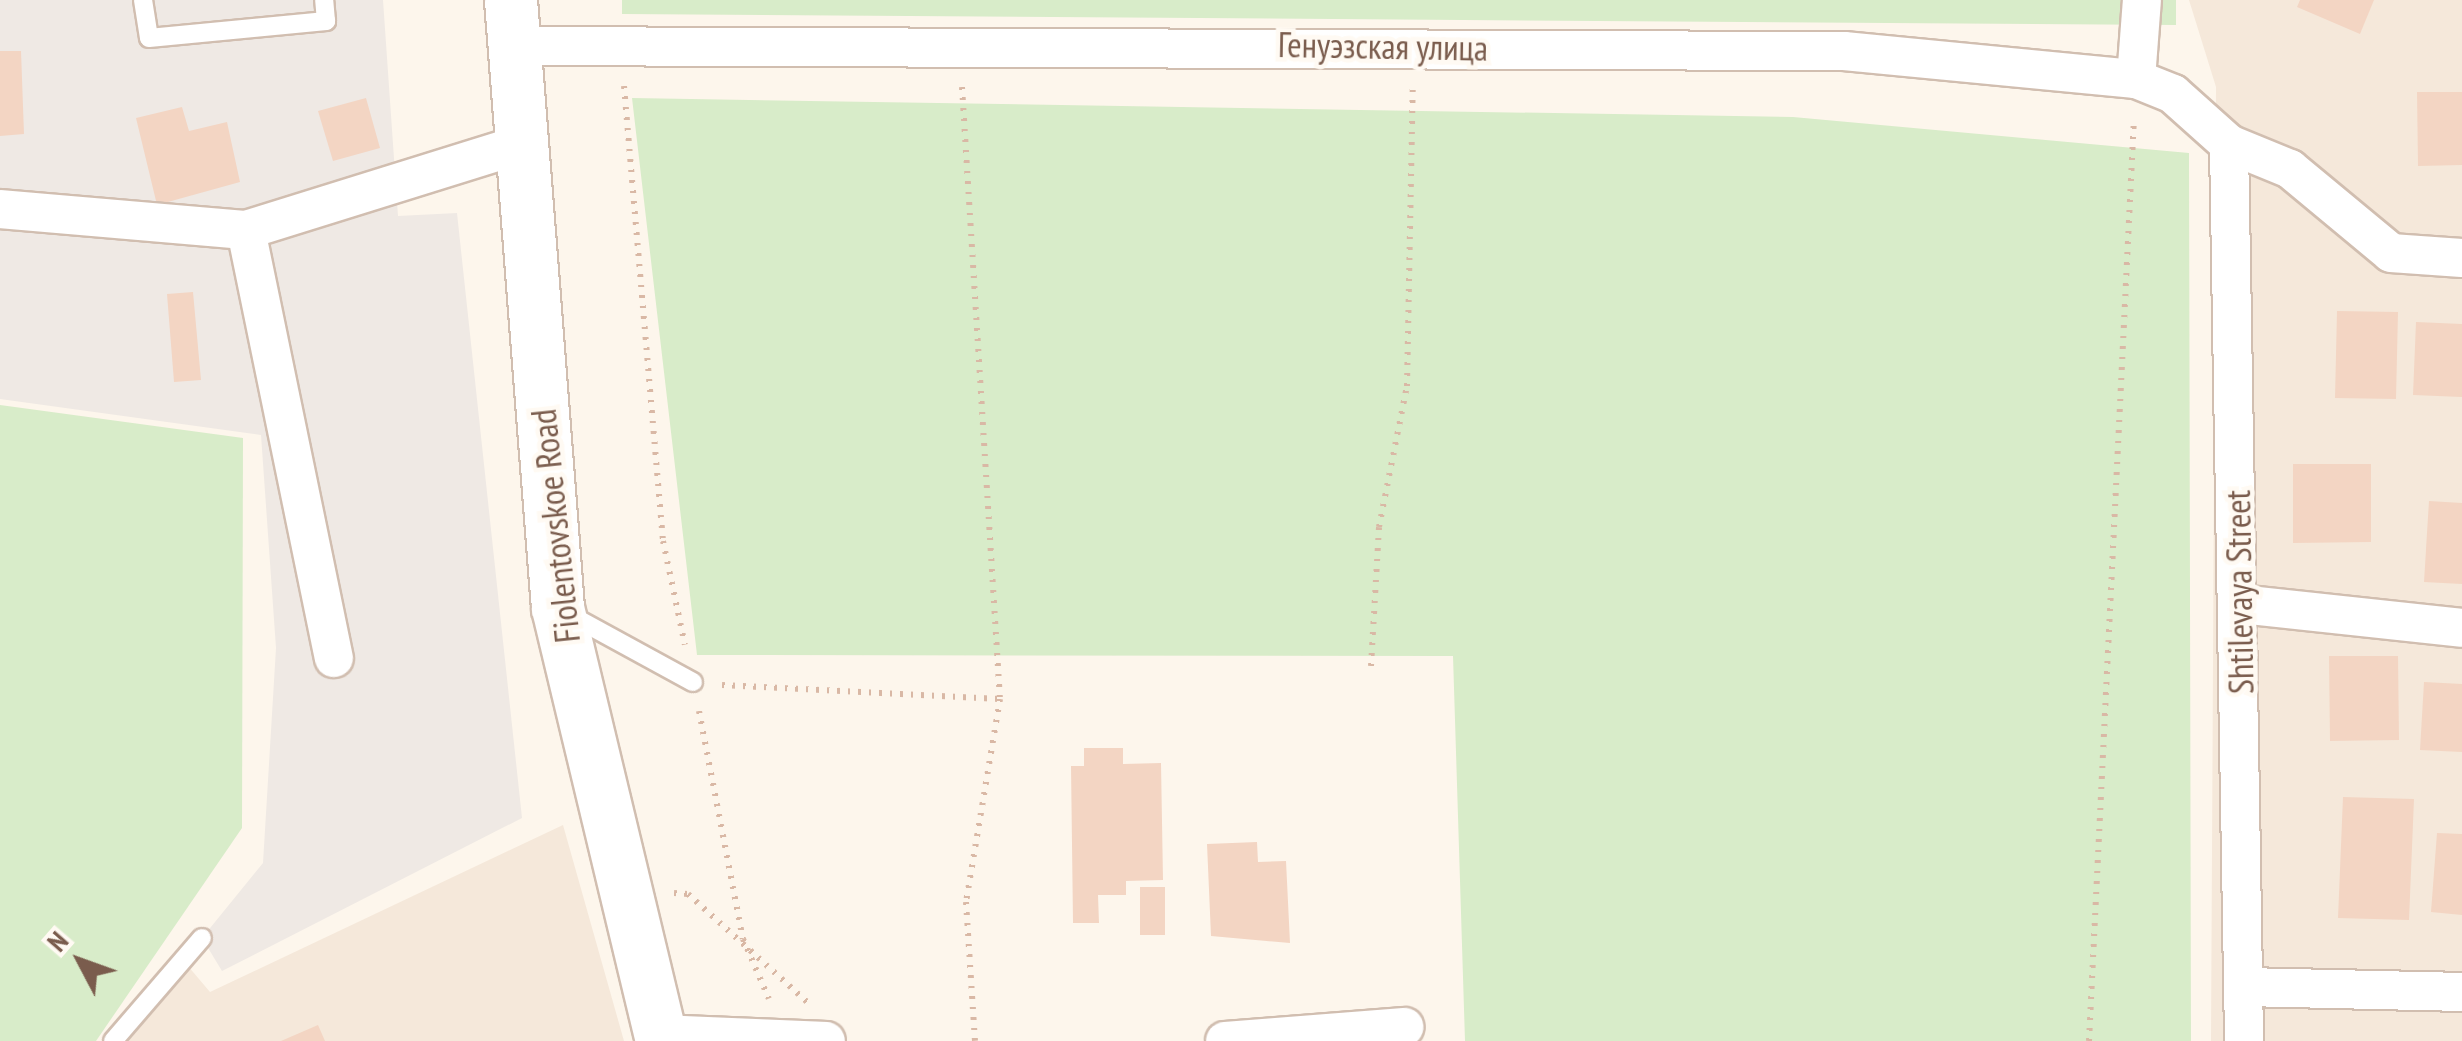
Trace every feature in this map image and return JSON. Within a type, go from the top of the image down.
[{"type":"main road","name":"Fiolentovskoe Road","points":[[512,23],[558,608],[652,1039]]},
{"type":"street","points":[[2136,79],[2142,0]]},
{"type":"street","name":"Генуэзская улица","points":[[512,23],[620,44],[1413,46],[1844,52],[2136,79],[2173,94],[2229,144],[2290,169],[2391,253],[2462,258]]},
{"type":"street","points":[[0,209],[246,230],[522,144]]},
{"type":"street","name":"Shtilevaya Street","points":[[2229,144],[2244,1041]]},
{"type":"street","points":[[246,230],[334,658]]},
{"type":"street","points":[[2239,604],[2462,628]]},
{"type":"street","points":[[2244,987],[2462,992]]},
{"type":"street","points":[[1225,1041],[1404,1027]]},
{"type":"street","points":[[652,1039],[786,1039],[821,1028]]},
{"type":"lane","points":[[143,0],[149,38],[326,21],[324,0]]},
{"type":"lane","points":[[558,608],[693,682]]},
{"type":"lane","points":[[113,1041],[202,938]]},
{"type":"path","points":[[620,44],[663,541],[744,939],[786,1039]]},
{"type":"path","points":[[959,46],[1000,698],[966,902],[975,1041]]},
{"type":"path","points":[[1370,666],[1379,527],[1407,386],[1413,46]]},
{"type":"path","points":[[2089,1041],[2136,79]]},
{"type":"path","points":[[693,682],[827,696],[1000,698]]},
{"type":"path","points":[[620,892],[688,894],[744,939],[821,1028]]},
{"type":"shaded area","points":[[0,0],[383,0],[398,216],[457,213],[522,818],[222,971],[202,938],[263,863],[276,648],[261,435],[0,399]]},
{"type":"shaded area","points":[[2189,0],[2462,0],[2462,1041],[2211,1041],[2216,87]]},
{"type":"shaded area","points":[[563,825],[624,1041],[128,1041],[182,959],[210,992]]},
{"type":"green space","points":[[622,0],[2176,0],[2176,25],[622,14]]},
{"type":"green space","points":[[632,98],[1793,117],[2189,153],[2191,1041],[1465,1041],[1453,656],[697,655]]},
{"type":"green space","points":[[0,405],[243,438],[242,828],[96,1041],[0,1041]]},
{"type":"building","points":[[2300,0],[2374,0],[2360,34],[2297,7]]},
{"type":"building","points":[[0,51],[21,51],[24,134],[0,136]]},
{"type":"building","points":[[2417,92],[2462,92],[2462,165],[2418,166]]},
{"type":"building","points":[[366,98],[380,148],[333,161],[318,111]]},
{"type":"building","points":[[182,107],[189,131],[227,122],[240,182],[157,205],[136,118]]},
{"type":"building","points":[[193,292],[201,380],[174,382],[167,294]]},
{"type":"building","points":[[2337,311],[2398,312],[2396,399],[2335,398]]},
{"type":"building","points":[[2416,322],[2462,324],[2462,397],[2413,395]]},
{"type":"building","points":[[2293,464],[2371,464],[2371,542],[2293,543]]},
{"type":"building","points":[[2429,501],[2462,503],[2462,584],[2424,582]]},
{"type":"building","points":[[2329,656],[2398,656],[2399,740],[2330,741]]},
{"type":"building","points":[[2424,682],[2462,684],[2462,752],[2420,750]]},
{"type":"building","points":[[1084,748],[1123,748],[1123,764],[1161,763],[1163,880],[1126,881],[1126,895],[1098,895],[1099,923],[1073,923],[1071,766],[1084,766]]},
{"type":"building","points":[[2343,797],[2414,799],[2409,920],[2338,918]]},
{"type":"building","points":[[2437,833],[2462,834],[2462,915],[2431,912]]},
{"type":"building","points":[[1257,842],[1258,862],[1286,861],[1290,943],[1211,936],[1207,844]]},
{"type":"building","points":[[1140,887],[1165,887],[1165,935],[1140,935]]},
{"type":"building","points":[[318,1025],[325,1041],[281,1041]]}]
